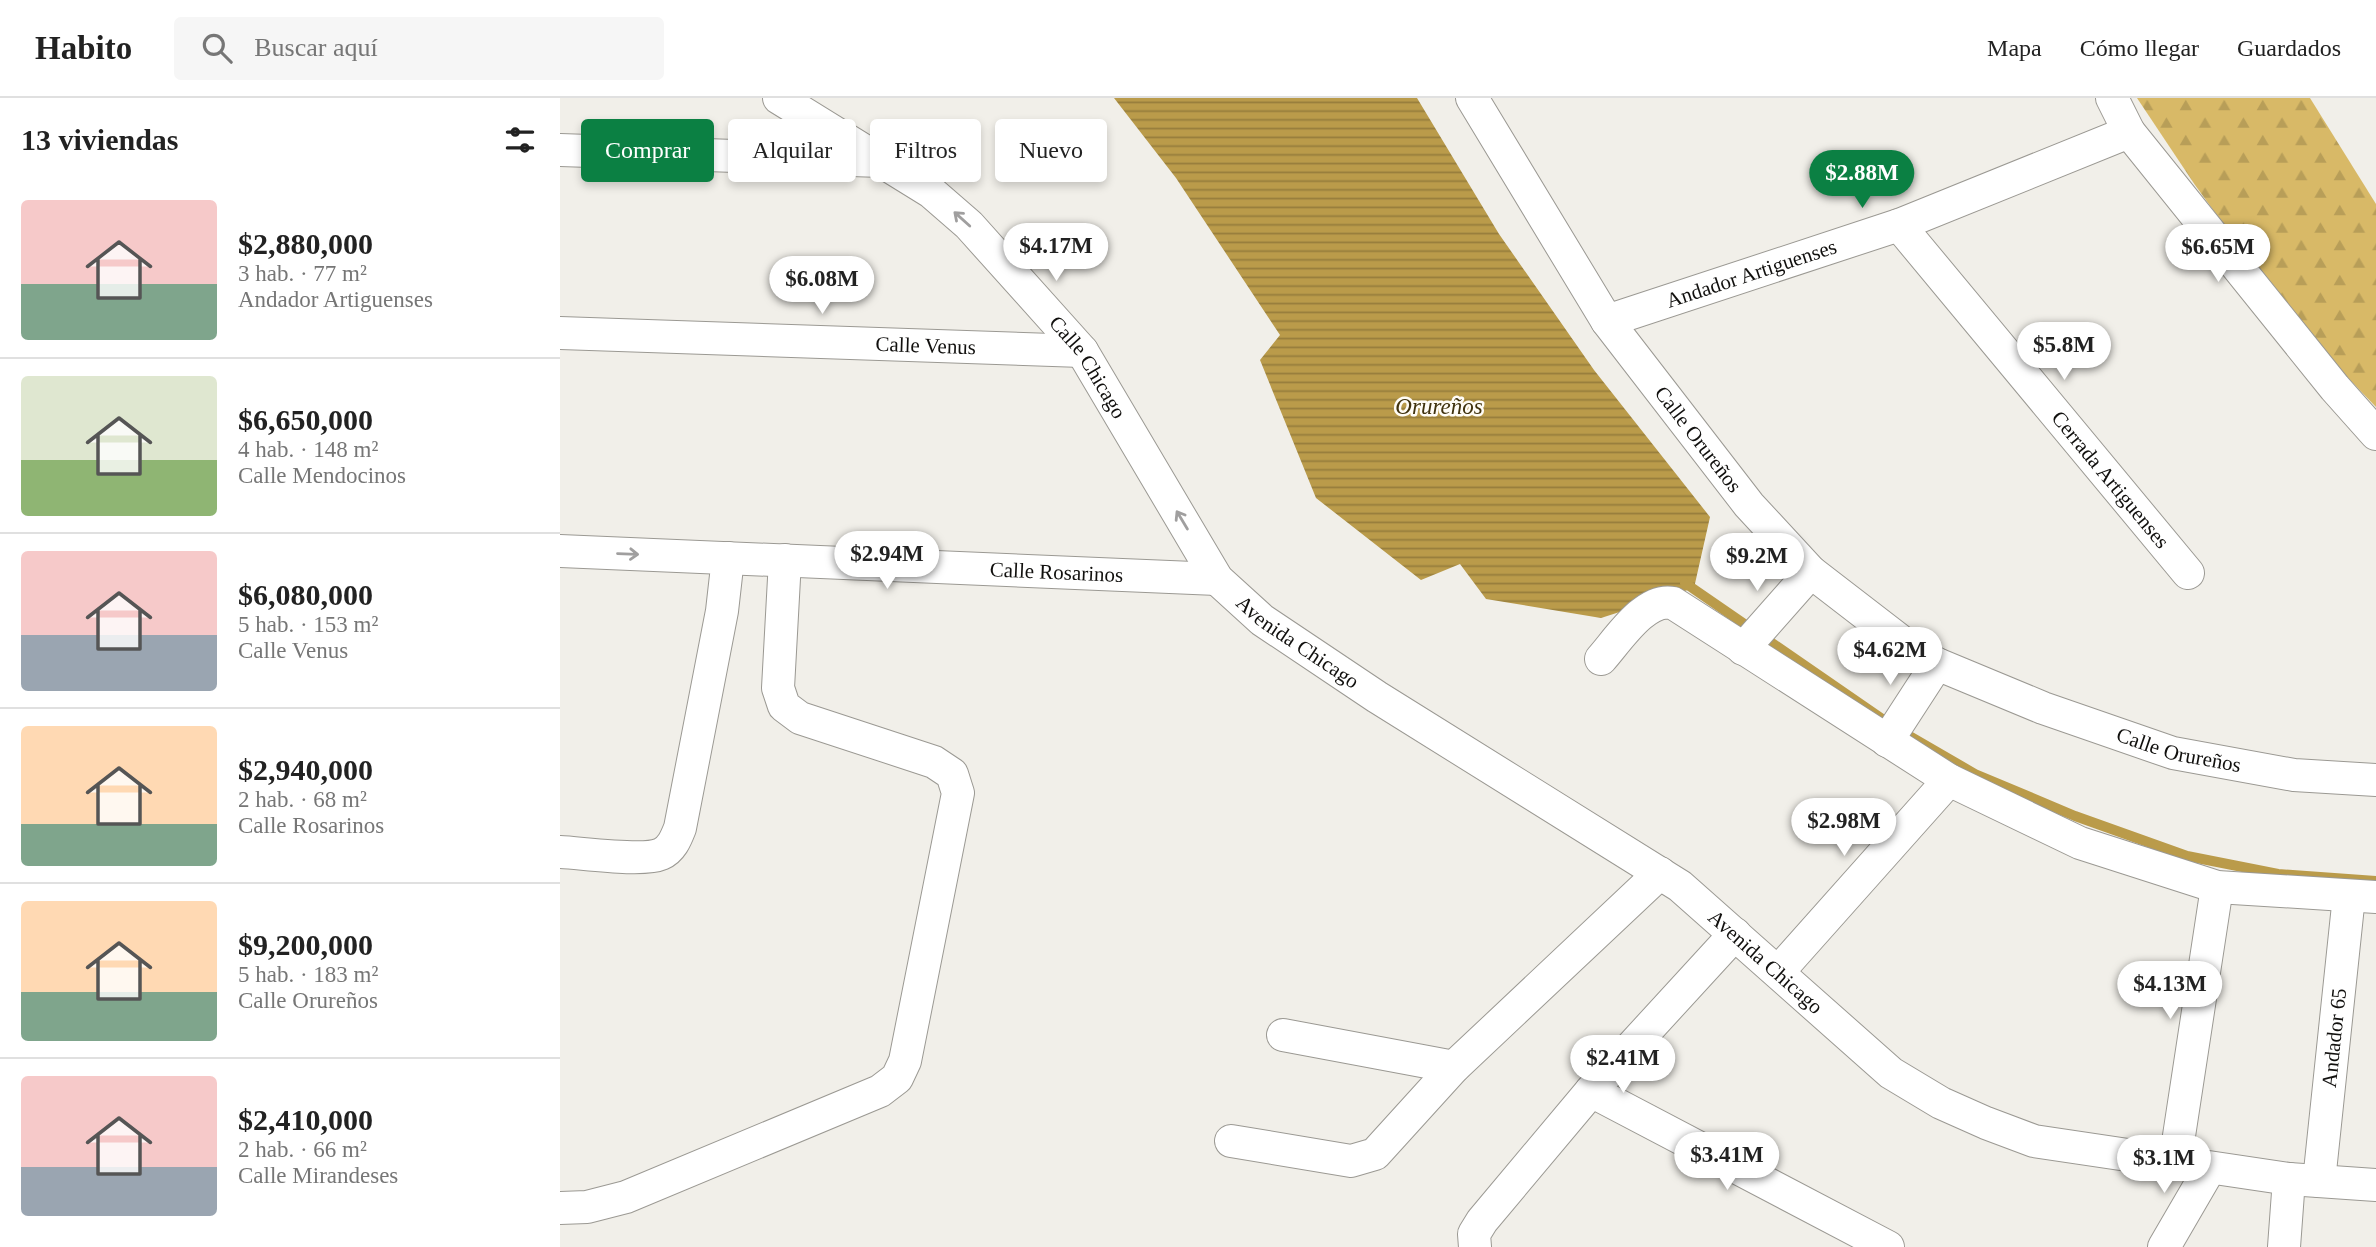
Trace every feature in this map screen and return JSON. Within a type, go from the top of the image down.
[{"type":"street","name":"Calle Chicago","points":[[779,98],[870,153]]},
{"type":"street","name":"Calle Orureños","points":[[1472,98],[1606,321],[1749,505],[1810,573],[1936,665],[2043,708],[2173,753],[2294,775],[2376,780]]},
{"type":"street","points":[[2112,98],[2129,132],[2335,388],[2376,434]]},
{"type":"street","name":"Andador Artiguenses","points":[[1606,321],[1899,225],[2129,132]]},
{"type":"street","points":[[560,150],[870,161]]},
{"type":"street","name":"Calle Chicago","points":[[916,182],[969,225],[1082,351],[1217,579]]},
{"type":"street","name":"Cerrada Artiguenses","points":[[1899,225],[2188,573]]},
{"type":"street","name":"Calle Venus","points":[[560,333],[1082,351]]},
{"type":"street","name":"Calle Rosarinos","points":[[560,551],[1217,579]]},
{"type":"street","points":[[560,852],[645,857],[661,854],[674,844],[680,828],[722,611],[728,558]]},
{"type":"street","points":[[560,1208],[587,1207],[626,1196],[880,1091],[897,1078],[905,1061],[958,793],[952,774],[934,762],[800,718],[784,706],[778,688],[785,560]]},
{"type":"street","points":[[1744,648],[1810,573]]},
{"type":"street","name":"Avenida Chicago","points":[[1217,579],[1262,620],[1315,657],[1680,886],[1891,1073],[1941,1102],[1986,1124],[2034,1141],[2210,1168],[2304,1180],[2376,1185]]},
{"type":"street","points":[[1601,659],[1646,609],[1664,601],[1673,603],[1949,780],[2080,844],[2217,887],[2362,897]]},
{"type":"street","points":[[1887,740],[1936,665]]},
{"type":"street","points":[[1777,972],[1949,780]]},
{"type":"street","points":[[1231,1141],[1351,1161],[1375,1154],[1454,1067],[1660,873]]},
{"type":"street","points":[[2175,1162],[2217,887]]},
{"type":"street","name":"Andador 65","points":[[2284,1247],[2304,1180],[2362,897]]},
{"type":"street","points":[[1475,1247],[1474,1234],[1482,1221],[1591,1091],[1735,934]]},
{"type":"street","points":[[1283,1035],[1454,1067]]},
{"type":"street","points":[[1591,1091],[1888,1247]]},
{"type":"street","points":[[2165,1247],[2210,1168]]},
{"type":"green space","points":[[2137,98],[2310,98],[2376,204],[2376,407],[2295,323],[2195,185]]},
{"type":"water","name":"Orureños","points":[[1114,98],[1417,98],[1499,234],[1594,370],[1710,517],[1694,588],[1601,618],[1486,599],[1460,564],[1421,580],[1316,498],[1260,360],[1280,335],[1176,178]]},
{"type":"waterway","points":[[1685,583],[1894,727],[1975,774],[2075,816],[2187,856],[2278,874],[2376,881]]}]
